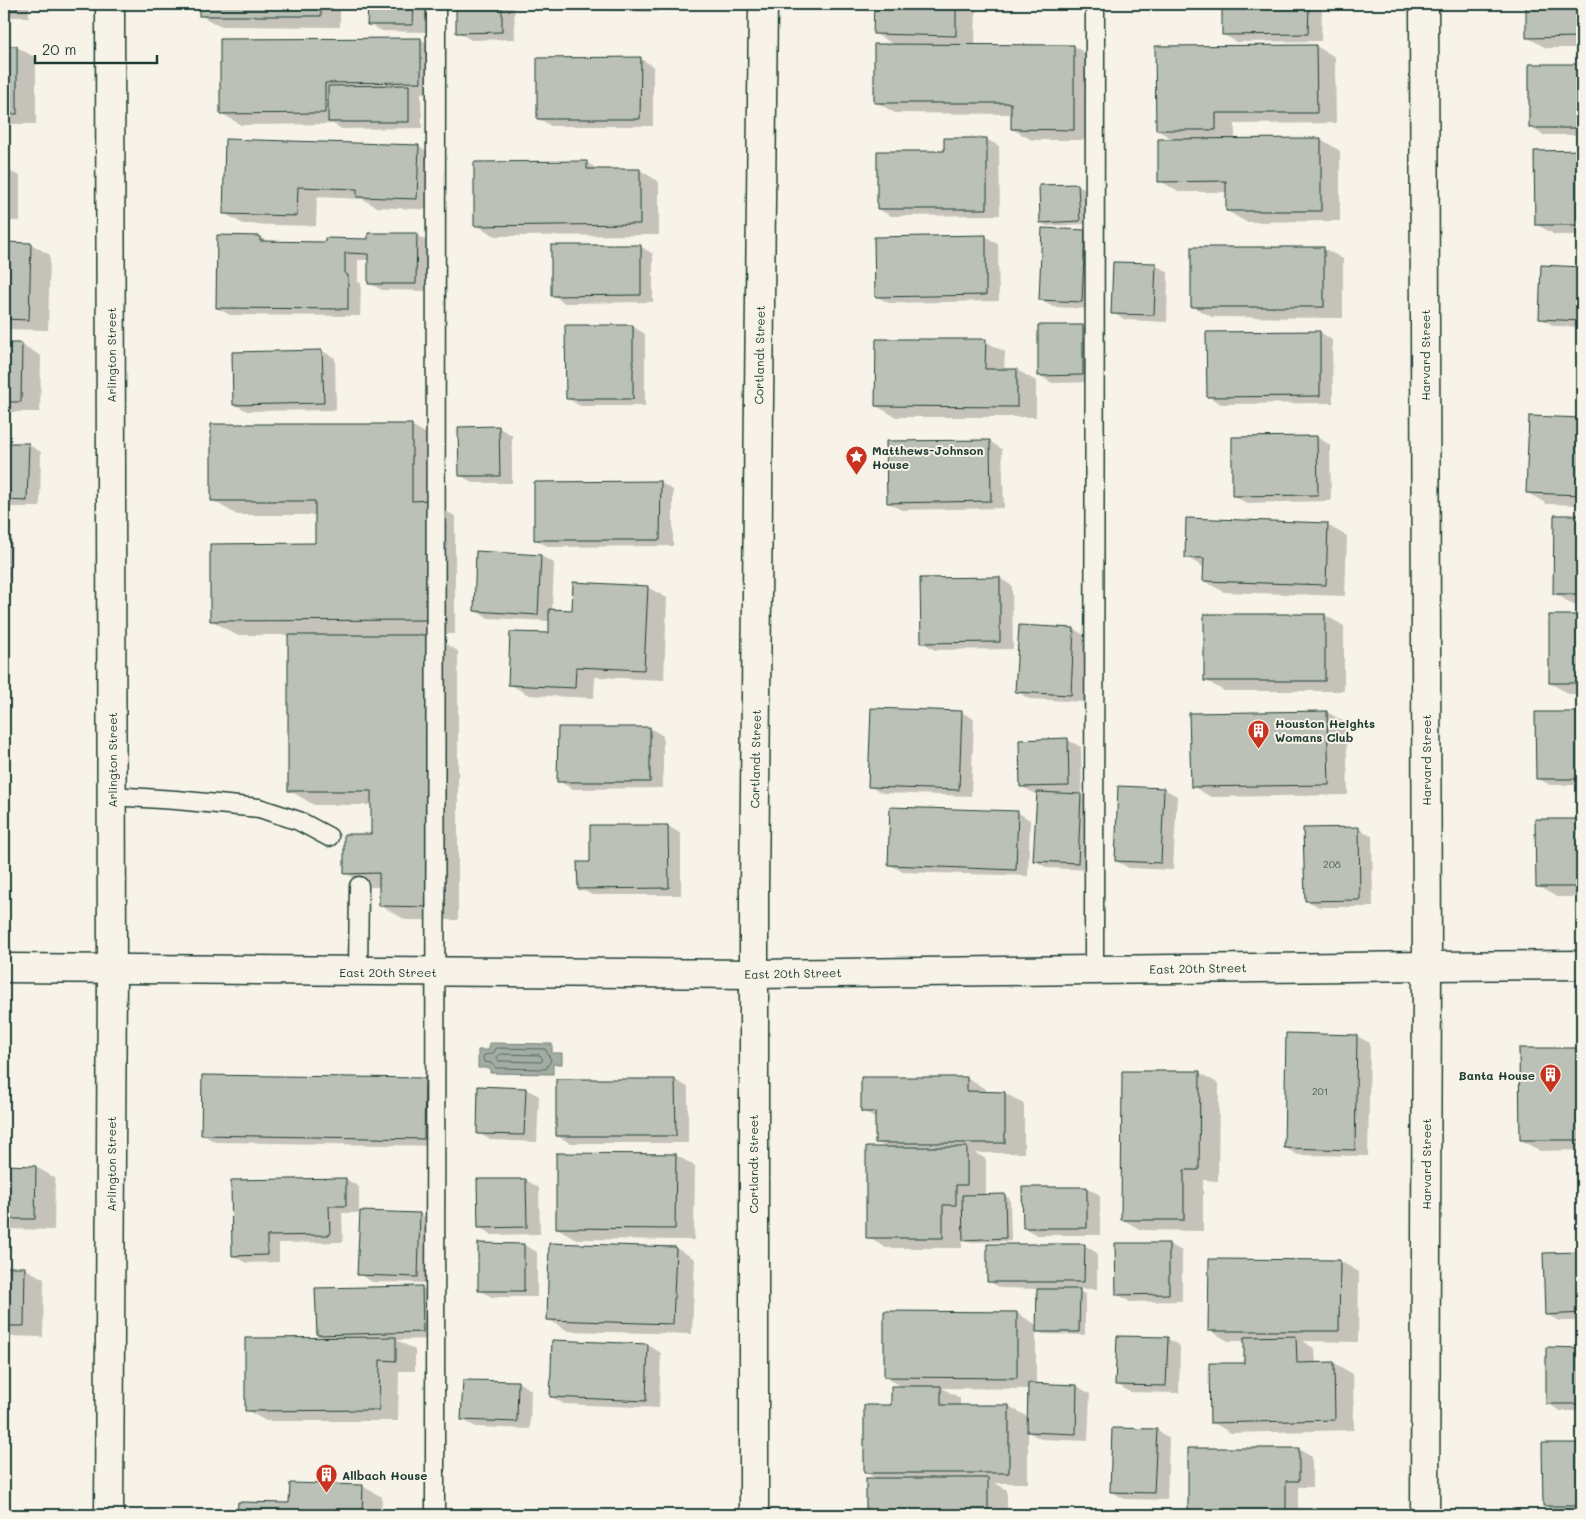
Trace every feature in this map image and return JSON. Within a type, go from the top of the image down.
[{"type":"street","name":"Arlington Street","points":[[109,1515],[112,970],[110,4]]},
{"type":"street","name":"Cortlandt Street","points":[[754,1515],[753,974],[763,4]]},
{"type":"street","name":"Harvard Street","points":[[1424,4],[1425,1515]]},
{"type":"street","name":"East 20th Street","points":[[4,968],[753,974],[1582,965]]},
{"type":"lane","points":[[435,1515],[436,4]]},
{"type":"lane","points":[[1094,970],[1095,4]]},
{"type":"lane","points":[[112,796],[259,808],[299,821],[329,837]]},
{"type":"lane","points":[[358,971],[359,886]]},
{"type":"water","points":[[489,1043],[552,1044],[552,1053],[562,1053],[562,1064],[553,1064],[553,1074],[490,1073],[490,1068],[478,1068],[478,1050],[489,1050]]},
{"type":"building","points":[[4,4],[17,4],[17,10],[4,10]]},
{"type":"building","points":[[199,4],[321,4],[321,16],[199,16]]},
{"type":"building","points":[[368,4],[414,4],[413,25],[367,25]]},
{"type":"building","points":[[456,4],[502,4],[502,32],[456,33]]},
{"type":"building","points":[[596,4],[644,4],[644,5]]},
{"type":"building","points":[[874,4],[956,4],[956,36],[873,34]]},
{"type":"building","points":[[1222,4],[1309,4],[1308,34],[1222,35]]},
{"type":"building","points":[[1526,4],[1582,4],[1582,37],[1526,38]]},
{"type":"building","points":[[421,38],[421,82],[325,83],[325,113],[220,114],[220,39]]},
{"type":"building","points":[[874,44],[1074,45],[1074,130],[1011,129],[1011,103],[874,103]]},
{"type":"building","points":[[1316,45],[1317,113],[1216,113],[1216,130],[1156,130],[1155,46]]},
{"type":"building","points":[[4,46],[17,46],[17,114],[4,114]]},
{"type":"building","points":[[641,57],[640,119],[537,119],[537,58]]},
{"type":"building","points":[[1529,64],[1582,64],[1582,128],[1529,128]]},
{"type":"building","points":[[409,85],[409,122],[328,122],[328,86]]},
{"type":"building","points":[[944,138],[987,138],[987,209],[877,209],[877,151],[944,151]]},
{"type":"building","points":[[1321,138],[1321,211],[1226,211],[1226,181],[1158,182],[1158,139]]},
{"type":"building","points":[[225,139],[419,145],[417,199],[357,197],[357,189],[298,187],[297,216],[223,214]]},
{"type":"building","points":[[1582,150],[1582,225],[1535,225],[1534,151]]},
{"type":"building","points":[[587,161],[587,169],[640,169],[640,224],[474,226],[474,162]]},
{"type":"building","points":[[4,168],[7,168],[7,214],[4,214]]},
{"type":"building","points":[[1078,184],[1080,221],[1040,223],[1039,185]]},
{"type":"building","points":[[1042,228],[1085,230],[1082,302],[1039,300]]},
{"type":"building","points":[[368,233],[417,233],[416,284],[368,284],[368,254],[345,253],[345,274],[348,275],[348,309],[216,308],[217,235],[260,236],[260,241],[325,242],[325,238],[368,239]]},
{"type":"building","points":[[986,235],[986,295],[875,297],[874,237]]},
{"type":"building","points":[[4,242],[31,243],[29,320],[4,319]]},
{"type":"building","points":[[551,245],[641,245],[641,295],[551,296]]},
{"type":"building","points":[[1191,247],[1324,247],[1324,307],[1191,307]]},
{"type":"building","points":[[1113,262],[1156,263],[1154,315],[1111,314]]},
{"type":"building","points":[[1541,265],[1582,267],[1582,321],[1539,319]]},
{"type":"building","points":[[565,325],[633,325],[633,399],[566,399]]},
{"type":"building","points":[[1038,325],[1083,325],[1083,375],[1038,376]]},
{"type":"building","points":[[1320,331],[1320,396],[1207,397],[1206,332]]},
{"type":"building","points":[[876,339],[986,339],[985,369],[1017,369],[1017,407],[875,406]]},
{"type":"building","points":[[4,343],[22,343],[21,402],[4,402]]},
{"type":"building","points":[[322,350],[324,403],[233,405],[232,352]]},
{"type":"building","points":[[1529,416],[1582,418],[1582,495],[1526,493]]},
{"type":"building","points":[[211,424],[412,424],[412,501],[430,500],[430,620],[210,621],[210,544],[315,543],[315,501],[211,501]]},
{"type":"building","points":[[499,426],[500,476],[459,476],[458,427]]},
{"type":"building","points":[[1317,436],[1318,495],[1232,496],[1232,437]]},
{"type":"building","points":[[990,440],[991,501],[887,503],[886,441]]},
{"type":"building","points":[[4,443],[29,443],[27,501],[4,500]]},
{"type":"building","points":[[661,481],[660,540],[534,540],[534,482]]},
{"type":"building","points":[[1554,515],[1582,515],[1582,594],[1553,594]]},
{"type":"building","points":[[1186,518],[1328,523],[1326,585],[1203,581],[1204,558],[1185,558]]},
{"type":"building","points":[[476,551],[541,555],[538,615],[474,611]]},
{"type":"building","points":[[1000,577],[1000,642],[921,643],[920,578]]},
{"type":"building","points":[[573,582],[648,586],[644,670],[576,667],[575,688],[508,685],[510,632],[549,633],[549,609],[572,610]]},
{"type":"building","points":[[1204,614],[1325,614],[1325,681],[1204,681]]},
{"type":"building","points":[[1549,615],[1582,615],[1582,683],[1549,683]]},
{"type":"building","points":[[1019,625],[1074,628],[1071,695],[1015,692]]},
{"type":"building","points":[[288,635],[433,635],[433,907],[379,906],[379,873],[344,874],[344,834],[371,834],[371,791],[288,791]]},
{"type":"building","points":[[871,708],[962,711],[959,790],[868,787]]},
{"type":"building","name":"Houston Heights Womans Club","points":[[1327,711],[1329,785],[1191,787],[1189,713]]},
{"type":"building","points":[[1535,712],[1582,712],[1582,779],[1536,779]]},
{"type":"building","points":[[558,727],[650,727],[650,782],[557,782]]},
{"type":"building","points":[[1068,738],[1069,786],[1020,787],[1019,740]]},
{"type":"building","points":[[1118,786],[1164,788],[1161,863],[1115,861]]},
{"type":"building","points":[[1037,792],[1081,794],[1078,863],[1033,861]]},
{"type":"building","points":[[890,807],[1018,811],[1016,870],[888,865]]},
{"type":"building","points":[[1535,819],[1582,819],[1582,887],[1536,887]]},
{"type":"building","points":[[590,825],[668,825],[669,888],[578,889],[577,862],[590,862]]},
{"type":"building","points":[[1359,827],[1360,900],[1305,901],[1303,828]]},
{"type":"building","points":[[1286,1033],[1357,1035],[1355,1150],[1284,1148]]},
{"type":"building","name":"Banta House","points":[[1519,1048],[1582,1048],[1582,1140],[1520,1140]]},
{"type":"building","points":[[1122,1071],[1200,1071],[1199,1170],[1184,1170],[1184,1220],[1121,1220]]},
{"type":"building","points":[[202,1075],[425,1078],[424,1139],[201,1135]]},
{"type":"building","points":[[861,1077],[967,1077],[967,1091],[1005,1092],[1005,1143],[875,1143],[875,1112],[861,1112]]},
{"type":"building","points":[[556,1079],[675,1079],[676,1136],[556,1136]]},
{"type":"building","points":[[478,1086],[526,1088],[524,1135],[477,1134]]},
{"type":"building","points":[[866,1147],[967,1147],[967,1185],[956,1185],[956,1205],[943,1205],[943,1238],[866,1238]]},
{"type":"building","points":[[556,1153],[676,1154],[675,1229],[556,1228]]},
{"type":"building","points":[[4,1165],[36,1166],[35,1219],[4,1219]]},
{"type":"building","points":[[346,1178],[346,1206],[329,1206],[330,1235],[267,1236],[267,1255],[232,1256],[231,1180]]},
{"type":"building","points":[[477,1179],[526,1179],[527,1227],[478,1228]]},
{"type":"building","points":[[1022,1187],[1087,1187],[1087,1228],[1023,1228]]},
{"type":"building","points":[[1005,1194],[1006,1238],[963,1240],[962,1195]]},
{"type":"building","points":[[360,1211],[420,1213],[418,1277],[357,1275]]},
{"type":"building","points":[[478,1243],[524,1244],[524,1291],[478,1291]]},
{"type":"building","points":[[549,1243],[676,1247],[673,1324],[547,1320]]},
{"type":"building","points":[[1115,1243],[1169,1243],[1169,1294],[1116,1295]]},
{"type":"building","points":[[987,1244],[1085,1244],[1084,1282],[987,1282]]},
{"type":"building","points":[[1582,1252],[1582,1313],[1545,1315],[1543,1253]]},
{"type":"building","points":[[1209,1259],[1340,1260],[1339,1331],[1208,1331]]},
{"type":"building","points":[[4,1267],[25,1267],[24,1326],[4,1326]]},
{"type":"building","points":[[422,1286],[423,1332],[317,1335],[315,1288]]},
{"type":"building","points":[[1037,1289],[1080,1289],[1079,1332],[1036,1332]]},
{"type":"building","points":[[884,1311],[1017,1312],[1017,1378],[884,1377]]},
{"type":"building","points":[[1117,1336],[1168,1337],[1166,1386],[1115,1385]]},
{"type":"building","points":[[1296,1336],[1297,1363],[1334,1362],[1335,1420],[1210,1423],[1209,1363],[1244,1363],[1244,1337]]},
{"type":"building","points":[[396,1337],[396,1361],[380,1360],[379,1410],[245,1411],[245,1338]]},
{"type":"building","points":[[552,1340],[648,1344],[646,1401],[550,1397]]},
{"type":"building","points":[[1546,1347],[1582,1348],[1582,1404],[1546,1404]]},
{"type":"building","points":[[463,1380],[518,1381],[517,1422],[461,1420]]},
{"type":"building","points":[[1028,1383],[1077,1385],[1076,1434],[1027,1432]]},
{"type":"building","points":[[891,1386],[941,1386],[941,1405],[1009,1405],[1009,1473],[864,1473],[864,1405],[891,1405]]},
{"type":"building","points":[[1112,1428],[1157,1429],[1154,1493],[1110,1492]]},
{"type":"building","points":[[1542,1443],[1582,1443],[1582,1506],[1543,1506]]},
{"type":"building","points":[[1188,1448],[1299,1448],[1299,1481],[1286,1481],[1286,1512],[1188,1512]]},
{"type":"building","points":[[866,1478],[988,1478],[988,1515],[866,1515]]},
{"type":"building","name":"Allbach House","points":[[290,1483],[363,1485],[362,1515],[237,1515],[238,1502],[289,1503]]},
{"type":"place","name":"Matthews-Johnson House","points":[[856,476]]},
{"type":"place","name":"Houston Heights Womans Club","points":[[1259,749]]},
{"type":"place","name":"Banta House","points":[[1551,1094]]},
{"type":"place","name":"Allbach House","points":[[326,1494]]}]
